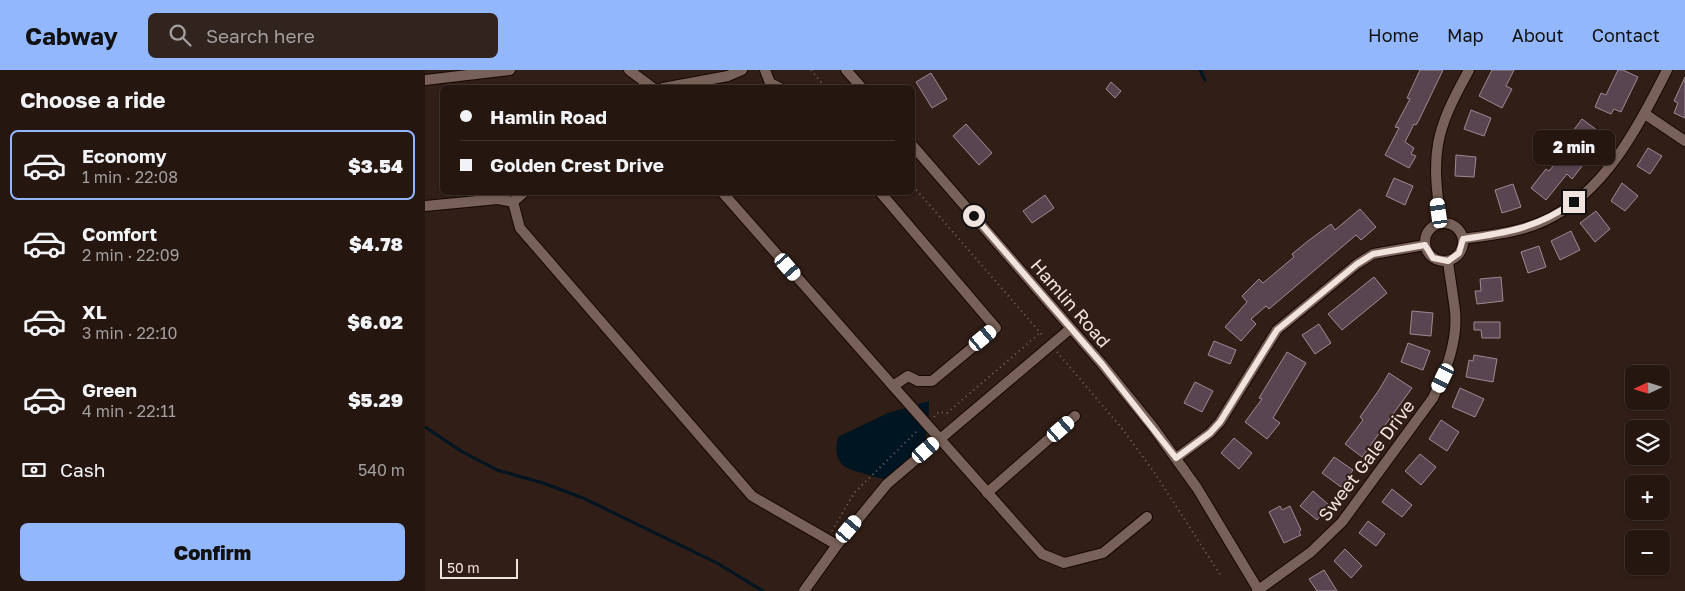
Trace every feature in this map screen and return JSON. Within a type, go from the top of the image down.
[{"type":"street","points":[[425,80],[510,70]]},
{"type":"street","points":[[629,70],[649,85]]},
{"type":"street","points":[[679,85],[728,76],[742,70]]},
{"type":"street","points":[[765,70],[770,83],[774,85]]},
{"type":"street","points":[[846,70],[859,85]]},
{"type":"street","points":[[1441,223],[1435,182],[1437,146],[1447,110],[1469,70]]},
{"type":"street","points":[[1463,239],[1525,228],[1545,221],[1591,188],[1609,167],[1645,114],[1667,70]]},
{"type":"street","points":[[1645,114],[1685,141]]},
{"type":"street","name":"Hamlin Road","points":[[915,148],[1130,398],[1176,458],[1217,519],[1258,591]]},
{"type":"street","points":[[513,202],[521,195]]},
{"type":"street","points":[[725,195],[1042,554],[1064,563],[1103,553],[1147,517]]},
{"type":"street","points":[[883,195],[995,328],[932,381],[918,381],[908,376],[893,386]]},
{"type":"street","points":[[425,206],[498,199],[513,202]]},
{"type":"street","points":[[513,202],[520,228],[752,496],[832,542]]},
{"type":"street","points":[[1441,223],[1455,227],[1463,239],[1459,253],[1448,261],[1433,258],[1425,245],[1428,231],[1441,223]]},
{"type":"street","points":[[1176,458],[1210,433],[1220,422],[1277,330],[1357,264],[1373,254],[1425,245]]},
{"type":"street","name":"Sweet Gale Drive","points":[[1258,591],[1311,552],[1342,522],[1433,398],[1443,378],[1454,341],[1455,312],[1448,261]]},
{"type":"street","points":[[804,591],[832,542],[887,484],[1070,329]]},
{"type":"street","points":[[987,493],[1075,416]]},
{"type":"path","points":[[811,70],[824,85]]},
{"type":"path","points":[[915,188],[1041,334],[947,413],[939,412],[936,415]]},
{"type":"path","points":[[1058,354],[1124,431],[1156,475],[1221,576]]},
{"type":"path","points":[[832,542],[854,493],[919,430]]},
{"type":"water","points":[[929,401],[927,431],[923,446],[918,459],[910,470],[900,477],[886,479],[869,475],[850,469],[839,460],[837,451],[838,437],[888,413]]},
{"type":"building","points":[[1420,70],[1443,70],[1419,120],[1416,125],[1414,124],[1405,142],[1414,148],[1411,154],[1416,156],[1409,168],[1385,155],[1399,128],[1395,127],[1410,99],[1407,98]]},
{"type":"building","points":[[1492,70],[1514,70],[1506,86],[1512,89],[1502,108],[1479,96]]},
{"type":"building","points":[[1618,70],[1623,70],[1638,77],[1621,112],[1614,109],[1611,114],[1595,107],[1601,93],[1606,95]]},
{"type":"building","points":[[931,73],[947,99],[932,108],[916,82]]},
{"type":"building","points":[[1685,77],[1685,118],[1674,113],[1678,103],[1674,101]]},
{"type":"building","points":[[1111,82],[1121,91],[1115,98],[1106,89]]},
{"type":"building","points":[[1471,110],[1491,118],[1484,136],[1464,129]]},
{"type":"building","points":[[1582,119],[1605,136],[1597,147],[1593,144],[1583,158],[1586,161],[1572,179],[1567,174],[1546,200],[1531,188],[1546,169],[1549,171],[1575,139],[1570,135]]},
{"type":"building","points":[[966,124],[992,153],[979,165],[953,136]]},
{"type":"building","points":[[1648,148],[1662,156],[1650,174],[1637,166]]},
{"type":"building","points":[[1456,155],[1476,157],[1474,177],[1455,176]]},
{"type":"building","points":[[1394,178],[1413,186],[1405,205],[1386,196]]},
{"type":"building","points":[[1622,183],[1638,196],[1625,211],[1611,201]]},
{"type":"building","points":[[1513,184],[1521,207],[1502,213],[1495,190]]},
{"type":"building","points":[[1045,195],[1054,208],[1032,223],[1023,211]]},
{"type":"building","points":[[1360,209],[1376,227],[1361,240],[1356,235],[1269,309],[1266,306],[1251,319],[1256,324],[1241,341],[1225,327],[1247,302],[1242,296],[1259,279],[1263,283],[1294,257],[1292,254],[1308,241],[1331,224],[1335,230]]},
{"type":"building","points":[[1596,211],[1610,229],[1595,242],[1580,223]]},
{"type":"building","points":[[1571,231],[1580,250],[1560,260],[1551,241]]},
{"type":"building","points":[[1539,246],[1546,267],[1528,273],[1521,252]]},
{"type":"building","points":[[1374,277],[1387,293],[1342,330],[1328,314]]},
{"type":"building","points":[[1501,277],[1503,301],[1477,304],[1475,291],[1481,291],[1480,279]]},
{"type":"building","points":[[1412,311],[1433,313],[1431,336],[1410,334]]},
{"type":"building","points":[[1474,322],[1500,322],[1500,338],[1482,338],[1481,330],[1474,330]]},
{"type":"building","points":[[1319,324],[1331,343],[1315,354],[1302,335]]},
{"type":"building","points":[[1214,341],[1236,350],[1230,364],[1208,355]]},
{"type":"building","points":[[1408,343],[1430,351],[1423,370],[1401,362]]},
{"type":"building","points":[[1287,352],[1306,363],[1273,418],[1280,423],[1267,439],[1245,422],[1262,399],[1259,398]]},
{"type":"building","points":[[1474,355],[1497,359],[1493,382],[1466,377],[1469,360],[1473,361]]},
{"type":"building","points":[[1389,373],[1412,388],[1362,457],[1345,444],[1363,420],[1360,417]]},
{"type":"building","points":[[1195,382],[1213,391],[1202,412],[1184,403]]},
{"type":"building","points":[[1460,388],[1484,399],[1475,417],[1452,407]]},
{"type":"building","points":[[1441,420],[1459,432],[1447,451],[1429,439]]},
{"type":"building","points":[[1234,438],[1252,453],[1239,469],[1221,453]]},
{"type":"building","points":[[1420,454],[1436,467],[1421,485],[1405,471]]},
{"type":"building","points":[[1334,457],[1353,470],[1341,487],[1322,473]]},
{"type":"building","points":[[1392,489],[1412,505],[1402,517],[1382,502]]},
{"type":"building","points":[[1313,491],[1329,505],[1317,520],[1300,506]]},
{"type":"building","points":[[1280,506],[1282,510],[1290,506],[1301,530],[1299,532],[1301,535],[1284,543],[1269,512]]},
{"type":"building","points":[[1368,521],[1385,534],[1376,546],[1359,533]]},
{"type":"building","points":[[1345,549],[1362,566],[1351,578],[1334,561]]},
{"type":"building","points":[[1324,570],[1337,591],[1317,591],[1309,579]]},
{"type":"waterway","points":[[1200,70],[1205,80]]},
{"type":"waterway","points":[[425,427],[461,451],[497,470],[543,483],[583,498],[717,563],[763,591]]},
{"type":"route","points":[[974,216],[1102,364],[1176,458],[1210,433],[1220,422],[1277,330],[1357,264],[1373,254],[1425,245],[1433,258],[1448,261],[1459,253],[1463,239],[1525,228],[1545,221],[1574,202]]}]
